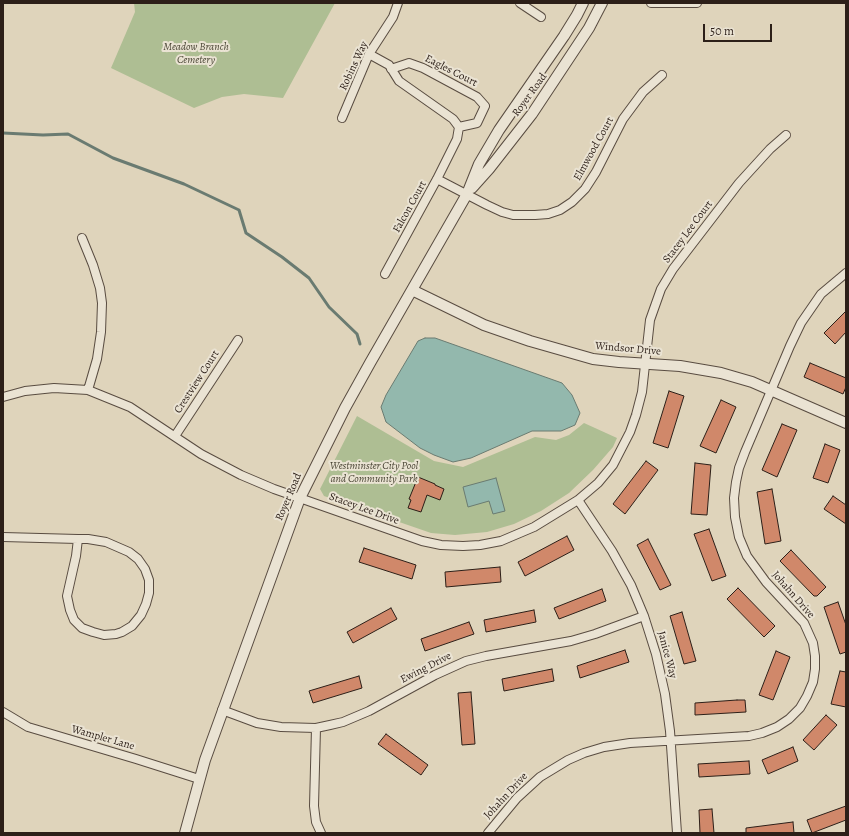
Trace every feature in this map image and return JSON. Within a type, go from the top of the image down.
[{"type":"street","name":"Robins Way","points":[[342,118],[369,54],[393,17],[398,3]]},
{"type":"street","points":[[520,3],[541,17]]},
{"type":"street","name":"Royer Road","points":[[185,833],[199,779],[222,710],[300,498],[345,408],[395,317],[467,194],[479,164],[499,130],[564,36],[577,15],[582,3]]},
{"type":"street","name":"Royer Road","points":[[467,194],[489,169],[536,108],[589,28],[602,3]]},
{"type":"street","points":[[651,3],[697,3]]},
{"type":"street","points":[[369,54],[385,62],[399,81],[453,119],[459,127],[457,139],[437,179]]},
{"type":"street","name":"Eagles Court","points":[[391,69],[409,63],[423,68],[477,97],[485,106],[477,123],[459,127]]},
{"type":"street","name":"Elmwood Court","points":[[467,194],[502,212],[514,215],[548,214],[560,210],[572,202],[585,189],[596,172],[623,119],[643,92],[662,75]]},
{"type":"street","name":"Stacey Lee Court","points":[[645,363],[652,314],[661,289],[672,269],[739,183],[770,149],[786,135]]},
{"type":"street","name":"Falcon Court","points":[[385,274],[437,179],[467,194]]},
{"type":"street","points":[[82,238],[93,265],[100,288],[102,303],[101,332],[97,359],[88,390]]},
{"type":"street","name":"Johahn Drive","points":[[488,833],[530,786],[540,777],[568,760],[584,753],[604,747],[630,743],[749,736],[777,727],[789,719],[800,708],[813,682],[815,656],[813,642],[804,623],[766,582],[747,556],[739,537],[735,517],[734,498],[739,468],[790,346],[811,307],[821,294],[846,273]]},
{"type":"street","name":"Windsor Drive","points":[[412,290],[484,325],[530,341],[593,359],[680,366],[721,373],[752,382],[846,423]]},
{"type":"street","name":"Crestview Court","points":[[175,436],[238,340]]},
{"type":"street","name":"Stacey Lee Drive","points":[[3,397],[25,391],[54,388],[88,390],[130,407],[201,454],[234,472],[274,489],[422,541],[463,546],[480,545],[519,534],[557,514],[578,500],[598,483],[613,465],[625,442],[636,415],[642,392],[645,363]]},
{"type":"street","name":"Janice Way","points":[[578,500],[612,551],[631,586],[653,642],[661,672],[671,741],[677,833]]},
{"type":"street","points":[[3,537],[78,539],[106,542],[119,546],[130,552],[138,559],[145,569],[149,580],[149,593],[141,615],[132,626],[122,632],[104,635],[82,628],[74,620],[67,596],[76,556],[78,539]]},
{"type":"street","name":"Ewing Drive","points":[[222,710],[258,723],[281,727],[316,728],[343,722],[369,711],[435,675],[466,661],[486,656],[571,642],[644,616]]},
{"type":"street","name":"Wampler Lane","points":[[3,712],[28,727],[199,779]]},
{"type":"street","points":[[316,728],[314,806],[316,822],[321,833]]},
{"type":"green space","name":"Meadow Branch Cemetery","points":[[134,3],[335,3],[283,98],[244,94],[222,97],[194,108],[111,68],[135,12]]},
{"type":"green space","name":"Westminster City Pool and Community Park","points":[[357,416],[434,461],[463,467],[535,437],[556,440],[569,435],[584,423],[617,438],[613,447],[593,470],[569,493],[541,511],[514,524],[487,532],[455,535],[431,533],[324,496],[320,489]]},
{"type":"water","points":[[425,338],[435,338],[562,383],[572,395],[580,413],[575,425],[561,431],[532,431],[471,458],[453,462],[420,448],[386,422],[381,407],[386,395],[418,341]]},
{"type":"water","points":[[496,478],[505,511],[493,514],[489,501],[468,507],[463,487]]},
{"type":"building","points":[[846,311],[846,332],[835,344],[824,333]]},
{"type":"building","points":[[810,363],[846,378],[846,387],[843,394],[804,377]]},
{"type":"building","points":[[669,391],[684,396],[668,448],[653,443]]},
{"type":"building","points":[[721,400],[736,407],[716,453],[700,446]]},
{"type":"building","points":[[782,424],[797,430],[777,477],[762,470]]},
{"type":"building","points":[[825,444],[840,450],[828,483],[813,478]]},
{"type":"building","points":[[646,461],[658,470],[625,514],[613,504]]},
{"type":"building","points":[[695,463],[711,465],[707,515],[691,514]]},
{"type":"building","points":[[418,477],[444,489],[440,500],[427,495],[421,512],[408,508],[411,500],[409,499]]},
{"type":"building","points":[[772,489],[781,541],[765,544],[757,492]]},
{"type":"building","points":[[833,496],[846,505],[846,524],[824,509]]},
{"type":"building","points":[[709,529],[726,576],[712,581],[694,534]]},
{"type":"building","points":[[567,536],[574,550],[525,576],[518,562]]},
{"type":"building","points":[[648,539],[671,585],[660,590],[637,545]]},
{"type":"building","points":[[364,548],[416,565],[412,579],[359,562]]},
{"type":"building","points":[[791,550],[826,587],[817,596],[814,596],[780,561]]},
{"type":"building","points":[[500,567],[501,582],[446,587],[445,572]]},
{"type":"building","points":[[738,588],[775,626],[764,637],[727,599]]},
{"type":"building","points":[[602,589],[606,601],[559,619],[554,608]]},
{"type":"building","points":[[838,602],[846,625],[846,652],[840,654],[824,607]]},
{"type":"building","points":[[391,608],[397,619],[353,643],[347,632]]},
{"type":"building","points":[[534,610],[536,622],[486,632],[484,620]]},
{"type":"building","points":[[682,612],[696,661],[684,664],[670,616]]},
{"type":"building","points":[[469,622],[474,634],[425,651],[421,639]]},
{"type":"building","points":[[625,650],[629,662],[580,678],[577,666]]},
{"type":"building","points":[[776,651],[790,657],[773,700],[759,695]]},
{"type":"building","points":[[552,669],[554,681],[504,691],[502,679]]},
{"type":"building","points":[[840,671],[846,672],[846,707],[831,704]]},
{"type":"building","points":[[359,676],[362,688],[313,703],[309,691]]},
{"type":"building","points":[[471,692],[475,744],[462,745],[458,693]]},
{"type":"building","points":[[745,700],[746,712],[695,715],[695,703]]},
{"type":"building","points":[[826,715],[837,725],[814,750],[803,740]]},
{"type":"building","points":[[386,734],[428,765],[421,775],[378,744]]},
{"type":"building","points":[[793,747],[798,761],[768,774],[762,760]]},
{"type":"building","points":[[749,761],[750,774],[699,777],[698,764]]},
{"type":"building","points":[[846,806],[846,820],[812,833],[807,820]]},
{"type":"building","points":[[712,809],[714,833],[700,833],[699,810]]},
{"type":"building","points":[[793,822],[794,833],[746,833],[746,828]]},
{"type":"waterway","points":[[3,133],[43,135],[68,134],[113,158],[184,184],[239,210],[246,233],[282,257],[309,278],[329,307],[357,334],[360,344]]}]
